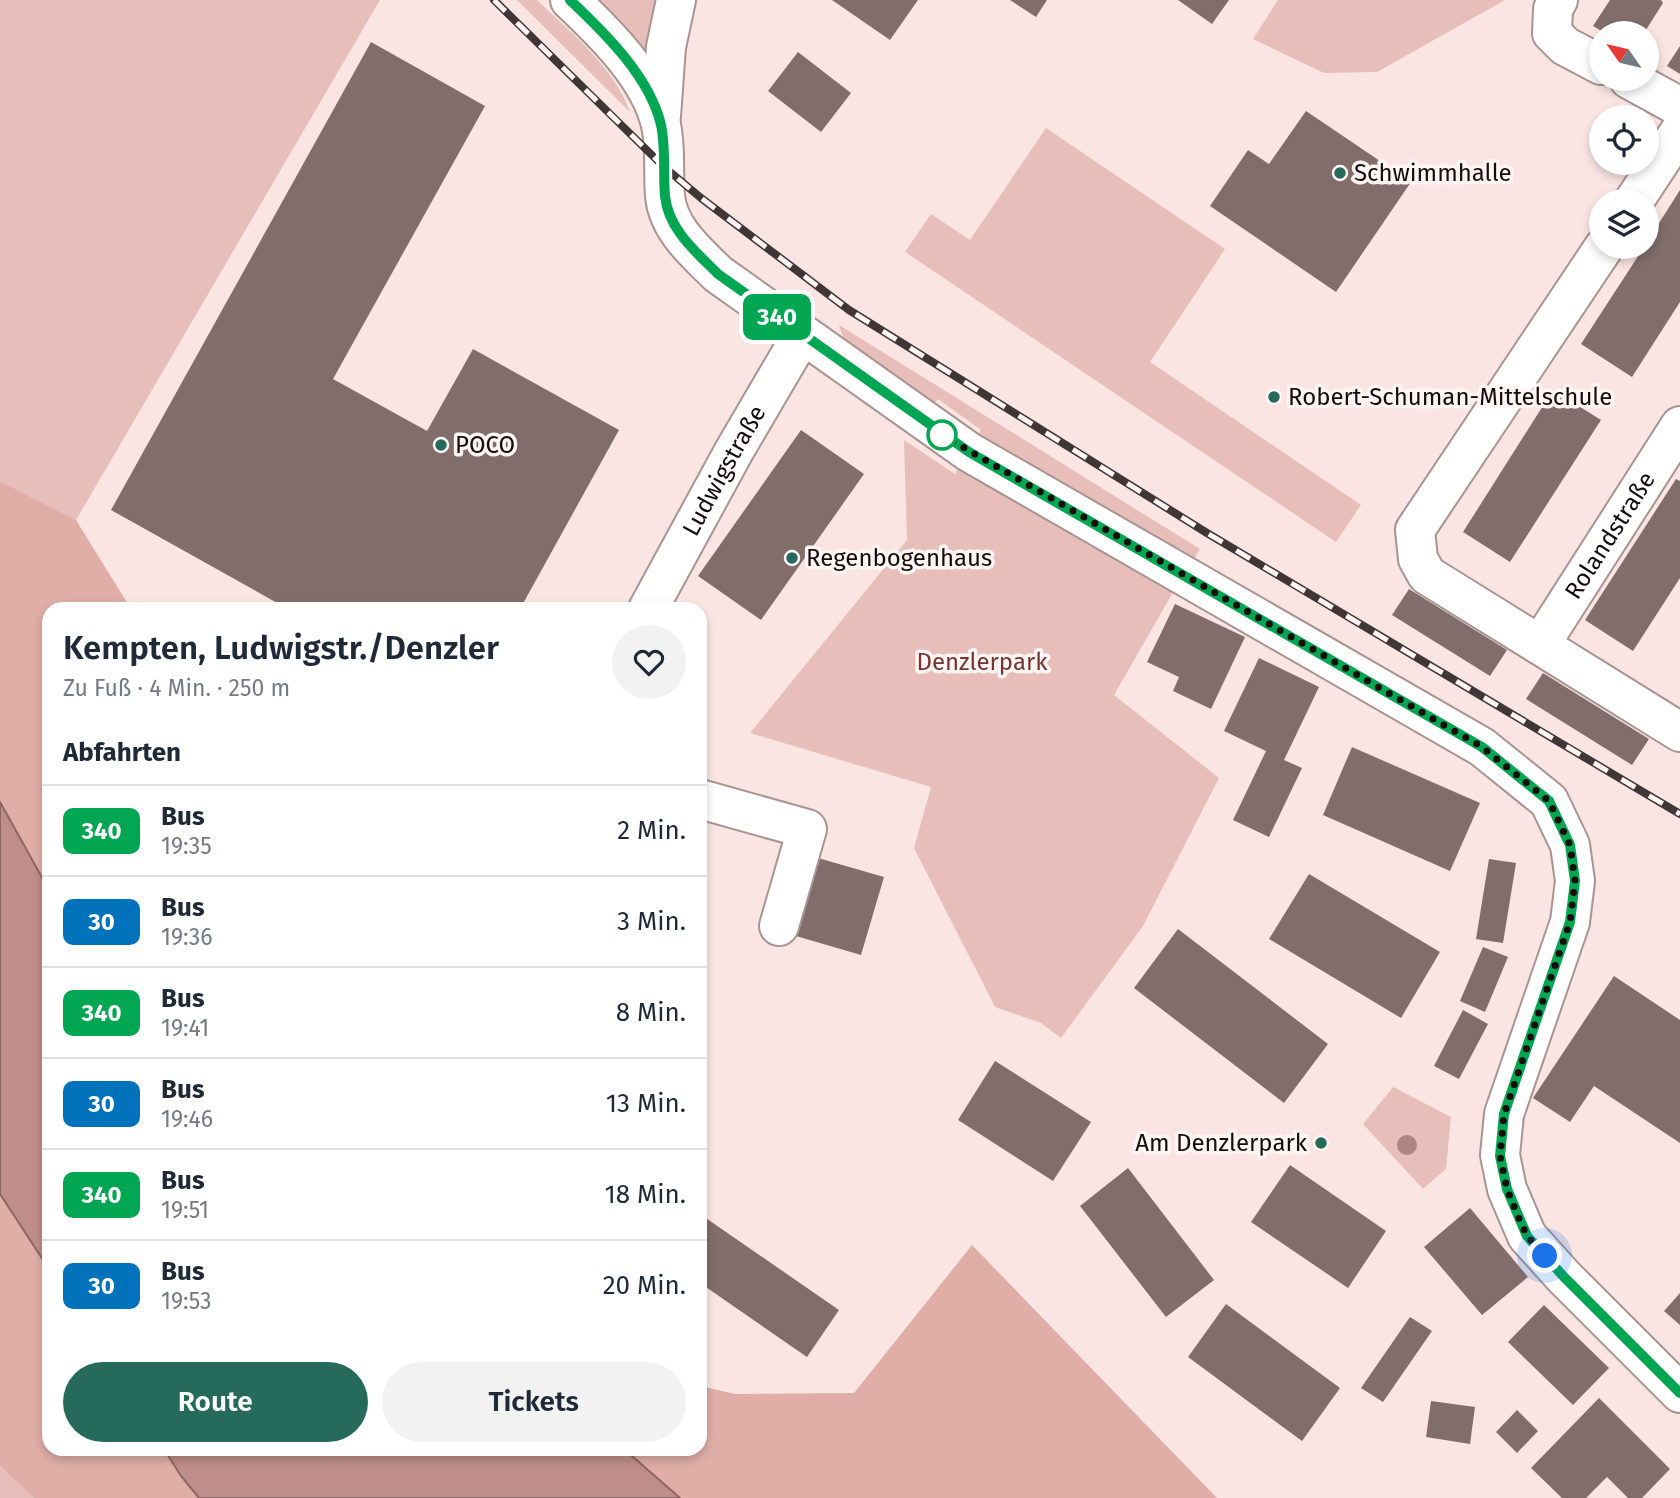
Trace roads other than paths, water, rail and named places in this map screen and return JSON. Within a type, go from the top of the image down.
[{"type":"street","points":[[570,0],[641,78],[661,125]]},
{"type":"street","points":[[676,0],[666,47],[661,125],[665,200],[683,239],[718,274],[969,452],[1482,747],[1549,801],[1570,845],[1575,881],[1570,922],[1504,1114],[1500,1156],[1507,1189],[1527,1236],[1600,1314],[1680,1393]]},
{"type":"street","points":[[1555,16],[1565,46],[1589,59]]},
{"type":"street","points":[[1651,91],[1680,107]]},
{"type":"street","points":[[1642,189],[1680,131]]},
{"type":"street","points":[[1596,259],[1415,530],[1418,559],[1427,575],[1680,732]]},
{"type":"street","name":"Ludwigstraße","points":[[652,602],[734,451],[802,335]]},
{"type":"street","name":"Rolandstraße","points":[[1540,645],[1680,426]]},
{"type":"street","points":[[707,801],[807,829],[779,926]]},
{"type":"railway","points":[[494,0],[663,166],[849,310],[1207,533],[1680,814]]},
{"type":"place","name":"Schwimmhalle","points":[[1340,173]]},
{"type":"place","name":"Robert-Schuman-Mittelschule","points":[[1274,397]]},
{"type":"place","name":"POCO","points":[[441,445]]},
{"type":"place","name":"Regenbogenhaus","points":[[792,558]]},
{"type":"place","name":"Am Denzlerpark","points":[[1321,1143]]},
{"type":"park label","name":"Denzlerpark","points":[[982,662]]}]
